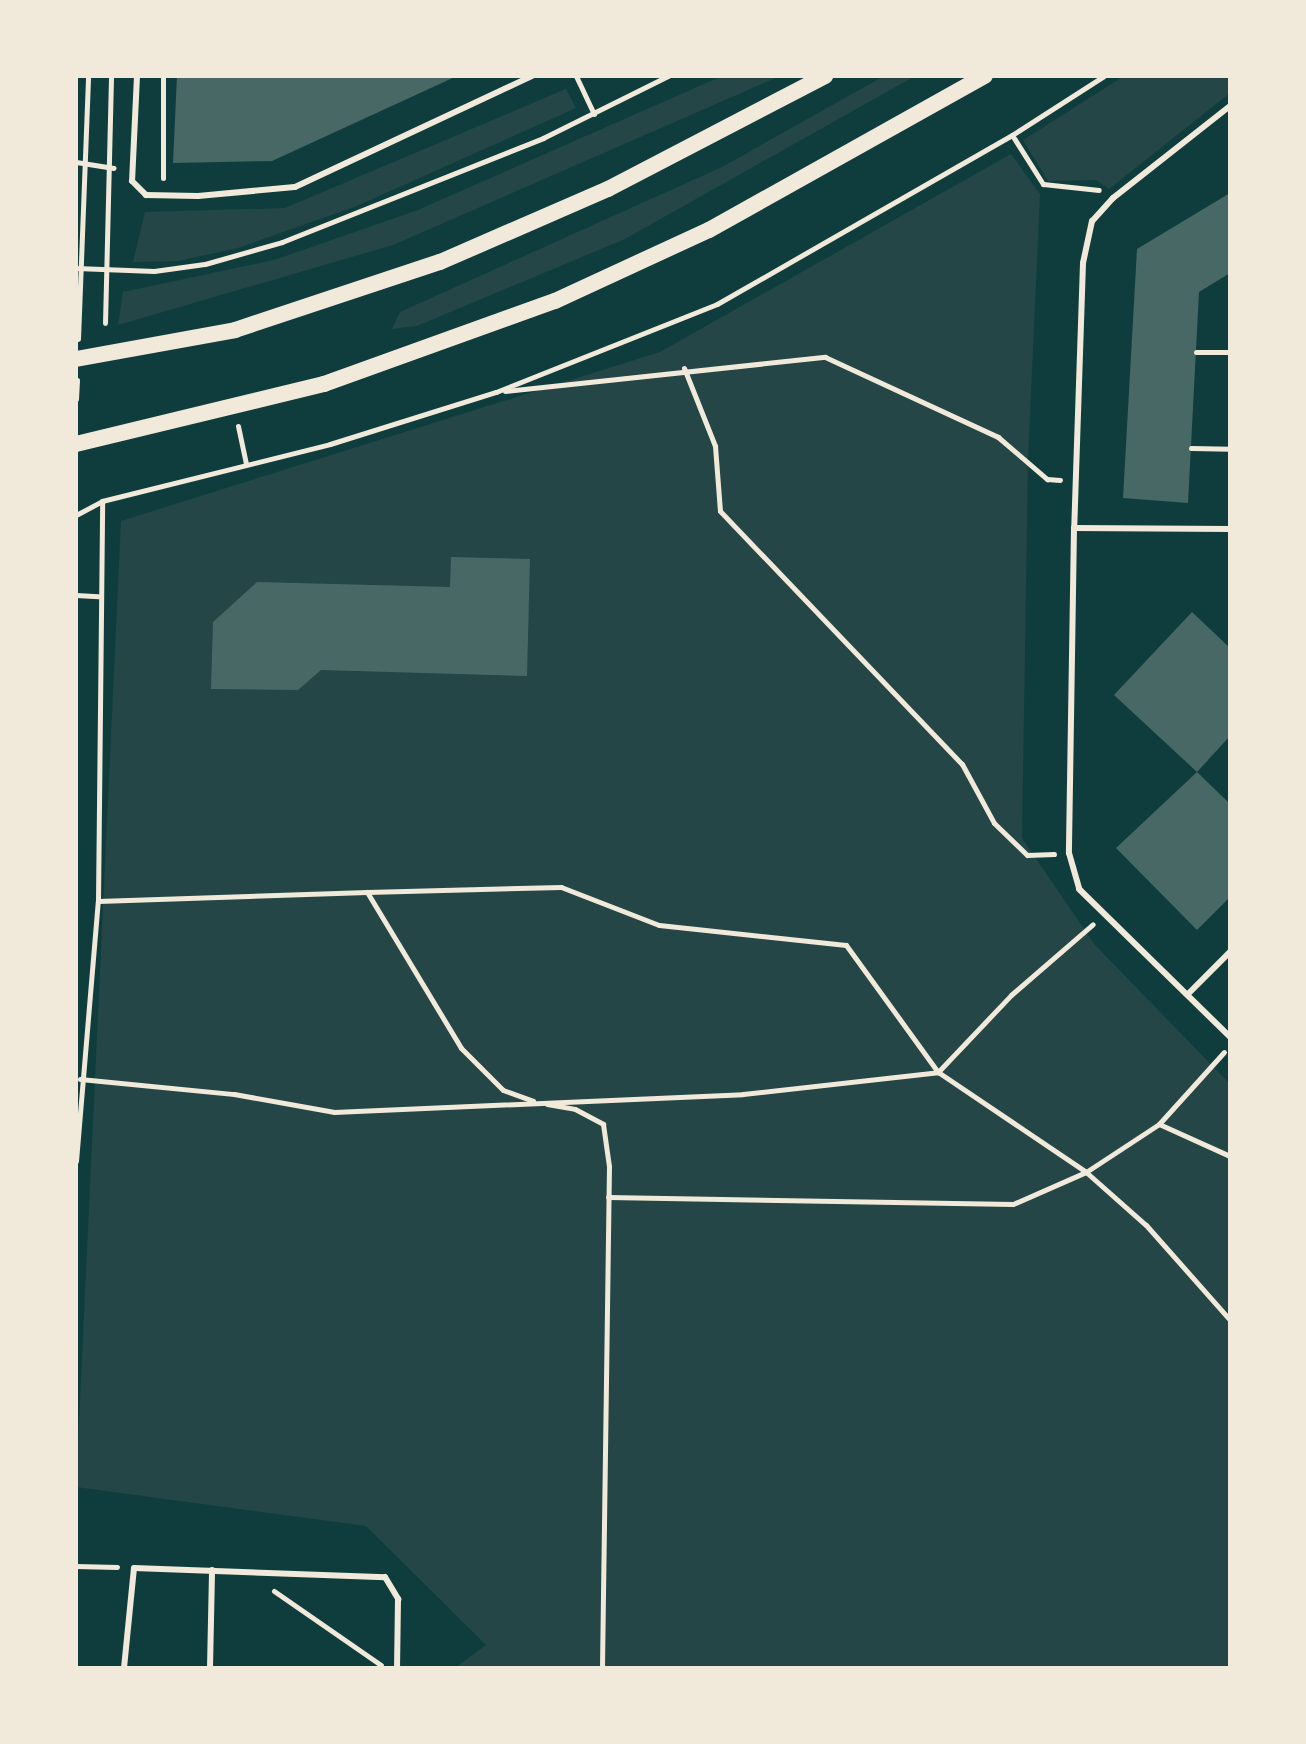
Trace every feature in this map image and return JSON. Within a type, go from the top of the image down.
[{"type":"main road","points":[[77,359],[235,330],[440,262],[608,189],[825,76]]},
{"type":"main road","points":[[76,444],[235,409],[392,363],[626,270],[880,138],[985,76]]},
{"type":"lane","points":[[137,76],[132,181],[146,195],[295,187],[532,76]]},
{"type":"lane","points":[[1230,106],[1113,198],[1092,221],[1083,263],[1074,528],[1069,853],[1079,889],[1102,916],[1189,993],[1230,1037]]},
{"type":"lane","points":[[1074,528],[1230,529]]},
{"type":"lane","points":[[1189,993],[1230,952]]},
{"type":"lane","points":[[124,1668],[134,1568],[385,1577],[398,1599],[397,1668]]},
{"type":"lane","points":[[210,1668],[212,1570]]},
{"type":"path","points":[[76,399],[78,268],[88,76]]},
{"type":"path","points":[[105,323],[111,76]]},
{"type":"path","points":[[163,76],[163,179]]},
{"type":"path","points":[[576,76],[594,114]]},
{"type":"path","points":[[78,268],[205,264],[282,242],[594,114],[668,76]]},
{"type":"path","points":[[76,515],[102,501],[246,464],[496,392],[717,304],[1012,135],[1104,76]]},
{"type":"path","points":[[1012,135],[1043,184],[1095,188],[1113,198]]},
{"type":"path","points":[[76,162],[109,164],[132,181],[173,178]]},
{"type":"path","points":[[1196,352],[1230,352]]},
{"type":"path","points":[[496,392],[684,368],[825,357],[998,437],[1047,479],[1076,481]]},
{"type":"path","points":[[684,368],[715,446],[720,511],[962,764],[994,823],[1027,855],[1069,853]]},
{"type":"path","points":[[235,409],[246,464]]},
{"type":"path","points":[[1191,448],[1230,449]]},
{"type":"path","points":[[76,1161],[80,1079],[98,901],[98,596],[102,501]]},
{"type":"path","points":[[76,595],[98,596]]},
{"type":"path","points":[[98,901],[561,887],[659,925],[846,945],[938,1072],[1086,1172],[1146,1225],[1230,1320]]},
{"type":"path","points":[[367,892],[461,1048],[503,1090],[537,1103],[575,1109],[603,1124],[608,1197],[602,1668]]},
{"type":"path","points":[[80,1079],[234,1094],[334,1112],[743,1094],[938,1072],[1011,995],[1102,916]]},
{"type":"path","points":[[608,1197],[1013,1204],[1086,1172],[1159,1124],[1230,1045]]},
{"type":"path","points":[[1159,1124],[1230,1156]]},
{"type":"path","points":[[76,1566],[134,1568]]},
{"type":"path","points":[[247,1572],[385,1668]]},
{"type":"shaded area","points":[[722,76],[780,76],[393,245],[118,325],[123,292],[274,260],[418,210]]},
{"type":"shaded area","points":[[884,76],[915,76],[625,239],[417,326],[392,329],[400,312],[722,167]]},
{"type":"shaded area","points":[[1124,76],[1230,76],[1230,93],[1109,189],[1096,180],[1048,181],[1023,140]]},
{"type":"shaded area","points":[[566,89],[576,108],[357,206],[238,248],[178,261],[133,262],[145,212],[285,208]]},
{"type":"shaded area","points":[[1011,154],[1040,194],[1028,459],[1022,838],[1095,945],[1230,1084],[1230,1668],[455,1668],[486,1645],[366,1526],[76,1487],[121,521],[660,352]]},
{"type":"building","points":[[177,76],[457,76],[272,161],[173,163]]},
{"type":"building","points":[[1230,193],[1230,273],[1199,292],[1188,503],[1123,498],[1137,249]]},
{"type":"building","points":[[451,557],[530,559],[527,676],[321,670],[298,690],[211,689],[213,622],[257,582],[450,587]]},
{"type":"building","points":[[1192,612],[1230,648],[1230,736],[1197,772],[1114,695]]},
{"type":"building","points":[[1197,772],[1230,804],[1230,897],[1197,930],[1116,848]]}]
